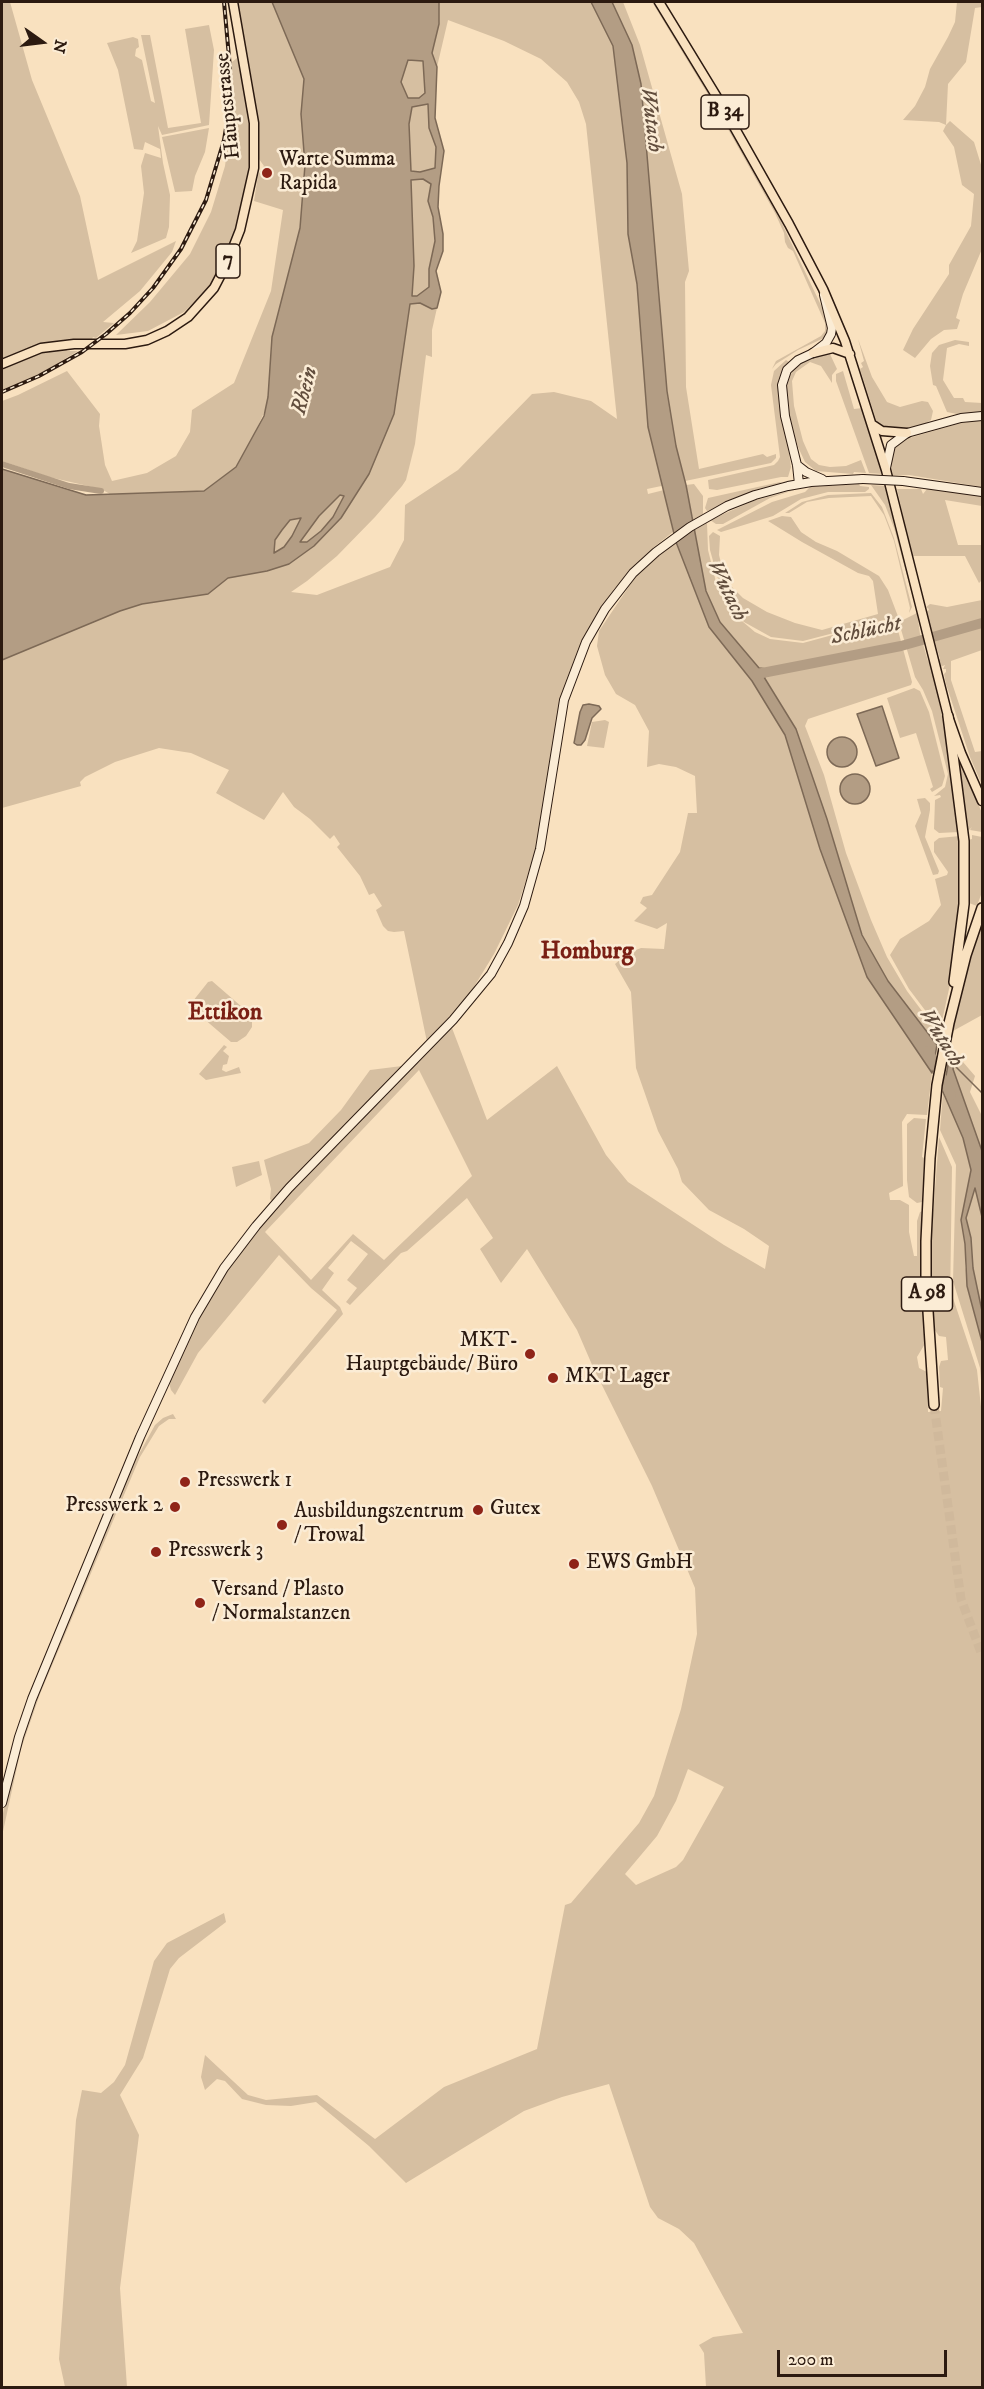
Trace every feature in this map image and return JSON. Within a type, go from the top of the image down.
[{"type":"highway","points":[[948,716],[964,840],[964,904],[952,1011]]},
{"type":"highway","name":"A 98","points":[[934,1405],[926,1280],[930,1158],[937,1085],[966,955],[982,908]]},
{"type":"main road","name":"Hauptstrasse","points":[[2,364],[41,348],[74,344],[125,344],[147,340],[167,331],[188,317],[214,288],[227,264],[240,230],[254,168],[254,123],[233,2]]},
{"type":"main road","name":"B 34","points":[[659,2],[720,102],[789,224],[823,290],[853,361],[886,470],[948,716],[982,801]]},
{"type":"main road","points":[[813,353],[826,343],[832,328],[823,290]]},
{"type":"main road","points":[[799,484],[797,465],[785,416],[782,385],[787,370],[798,360],[833,348],[853,361]]},
{"type":"main road","points":[[886,470],[891,445],[908,433],[961,418],[982,416]]},
{"type":"main road","points":[[873,425],[882,431],[908,433]]},
{"type":"main road","points":[[797,465],[806,472],[825,480]]},
{"type":"main road","points":[[2,1803],[19,1737],[32,1699],[140,1437],[195,1317],[224,1268],[261,1220],[289,1188],[453,1020],[491,974],[516,926],[540,849],[564,700],[586,642],[605,609],[633,573],[656,552],[690,527],[716,512],[755,495],[825,480],[863,479],[903,481],[982,492]]},
{"type":"shaded area","points":[[2,2],[10,2],[32,80],[80,196],[98,280],[176,241],[172,252],[140,291],[103,322],[114,323],[96,338],[93,337],[91,341],[49,342],[22,350],[2,360]]},
{"type":"shaded area","points":[[237,2],[272,2],[304,79],[301,114],[305,190],[300,228],[266,408],[254,435],[236,467],[204,491],[110,494],[101,489],[49,477],[2,461],[2,401],[67,371],[100,414],[99,426],[105,465],[112,481],[147,473],[176,456],[190,432],[192,410],[234,383],[271,291],[283,210],[254,201],[258,175],[264,166],[259,159],[253,85]]},
{"type":"shaded area","points":[[408,2],[415,28],[418,60],[423,60],[425,93],[420,105],[428,104],[429,128],[436,147],[435,169],[424,171],[431,184],[428,201],[433,217],[435,241],[429,269],[429,288],[432,309],[437,308],[432,330],[432,357],[426,355],[415,444],[406,480],[402,486],[337,556],[291,592],[317,595],[390,567],[404,540],[405,505],[458,470],[532,394],[554,392],[591,401],[617,419],[586,124],[579,102],[567,82],[541,59],[504,41],[448,20],[437,67],[432,53],[439,24],[439,2],[623,2],[640,45],[682,194],[689,271],[685,282],[686,387],[699,469],[763,454],[767,457],[776,454],[776,458],[771,463],[647,489],[648,494],[664,490],[673,532],[654,547],[614,589],[584,641],[561,700],[535,852],[518,905],[494,954],[472,990],[427,1042],[404,931],[388,931],[383,926],[376,910],[382,906],[374,893],[369,895],[360,876],[337,847],[340,844],[334,835],[330,839],[294,807],[283,792],[264,820],[216,793],[229,770],[191,753],[159,748],[115,762],[85,777],[80,782],[81,786],[2,808],[2,579],[268,522],[362,66]]},
{"type":"shaded area","points":[[652,2],[656,2],[776,211],[829,322],[829,330],[825,339],[798,350],[772,369],[776,361],[821,336],[825,331],[825,323],[793,251],[785,242],[784,233],[775,213],[715,106]]},
{"type":"shaded area","points":[[957,2],[982,2],[982,7],[975,8],[966,62],[948,84],[946,125],[939,122],[903,120],[915,106],[925,87],[930,69],[955,22]]},
{"type":"shaded area","points":[[209,25],[214,50],[209,125],[162,135],[158,126],[170,195],[169,227],[166,238],[131,253],[137,241],[144,193],[141,166],[145,153],[161,158],[160,149],[145,142],[143,150],[134,149],[118,70],[107,43],[133,37],[138,39],[139,47],[136,49],[135,56],[142,60],[151,101],[155,103],[141,35],[150,35],[168,128],[201,123],[185,29]]},
{"type":"shaded area","points":[[237,58],[247,100],[251,145],[249,182],[238,224],[220,267],[210,287],[184,312],[148,331],[116,335],[150,302],[190,254],[211,212],[225,166],[232,116],[232,62]]},
{"type":"shaded area","points":[[950,121],[974,142],[982,168],[982,249],[963,294],[956,318],[960,320],[957,329],[944,330],[931,339],[915,358],[903,350],[913,329],[949,274],[949,265],[971,226],[974,194],[962,185],[954,147],[943,131]]},
{"type":"shaded area","points":[[209,128],[205,152],[195,176],[192,191],[175,192],[162,137]]},
{"type":"shaded area","points":[[858,339],[872,377],[887,402],[900,407],[922,401],[928,402],[933,411],[931,420],[921,426],[896,430],[885,430],[877,423],[860,369],[864,361]]},
{"type":"shaded area","points":[[955,340],[969,342],[969,346],[959,344],[947,348],[943,380],[954,398],[963,398],[965,402],[982,403],[982,412],[957,414],[947,412],[936,386],[933,385],[930,366],[932,353],[939,345]]},
{"type":"shaded area","points":[[66,349],[67,351],[78,351],[43,372],[2,390],[2,368],[38,353]]},
{"type":"shaded area","points":[[829,352],[837,369],[832,375],[832,383],[821,366],[810,362],[796,372],[792,381],[794,406],[803,441],[811,459],[819,465],[846,466],[861,460],[866,473],[816,471],[805,462],[798,447],[789,417],[787,380],[798,364]]},
{"type":"shaded area","points":[[786,360],[789,362],[779,385],[791,467],[788,477],[717,490],[709,489],[708,480],[774,465],[778,461],[780,457],[771,385],[774,371]]},
{"type":"shaded area","points":[[843,371],[854,409],[863,408],[883,474],[869,473],[836,381],[836,374]]},
{"type":"shaded area","points":[[982,420],[982,487],[909,475],[893,475],[890,460],[893,448],[899,441],[961,423]]},
{"type":"shaded area","points":[[780,482],[758,489],[714,509],[707,511],[705,508],[708,498]]},
{"type":"shaded area","points":[[694,484],[703,496],[703,514],[693,520],[686,485]]},
{"type":"shaded area","points":[[859,484],[869,489],[865,492],[828,492],[801,499],[773,516],[721,532],[717,530],[772,502],[805,492],[810,487]]},
{"type":"shaded area","points":[[871,485],[885,486],[915,605],[894,528],[885,505]]},
{"type":"shaded area","points":[[797,489],[770,498],[723,524],[716,524],[710,520],[753,501]]},
{"type":"shaded area","points":[[897,489],[921,489],[923,494],[930,489],[982,496],[982,506],[945,500],[958,545],[982,545],[982,580],[979,583],[965,556],[912,556]]},
{"type":"shaded area","points":[[871,493],[882,507],[894,538],[912,607],[909,613],[910,608],[894,541],[884,515],[871,496],[829,498],[807,502],[785,513],[802,502],[828,495]]},
{"type":"shaded area","points":[[782,516],[791,517],[801,532],[816,542],[837,551],[879,576],[888,590],[899,619],[897,621],[888,619],[803,641],[771,637],[744,622],[732,610],[720,586],[710,550],[709,536],[713,532],[720,536],[719,555],[724,575],[730,585],[743,598],[767,612],[822,630],[878,614],[873,581],[869,576],[858,573],[768,521]]},
{"type":"shaded area","points":[[707,523],[708,550],[717,586],[730,611],[755,632],[770,639],[803,643],[888,620],[896,623],[911,685],[808,719],[805,726],[824,775],[846,853],[871,920],[887,957],[907,991],[940,1035],[937,1045],[888,981],[862,935],[827,819],[796,729],[759,668],[720,621],[706,591],[694,530]]},
{"type":"shaded area","points":[[676,542],[709,627],[752,681],[785,735],[867,977],[932,1073],[927,1115],[907,1114],[902,1122],[903,1186],[889,1193],[890,1200],[900,1200],[909,1205],[909,1232],[914,1256],[917,1256],[917,1221],[920,1212],[923,1211],[926,1342],[917,1357],[919,1368],[927,1372],[928,1412],[941,1411],[943,1388],[940,1387],[939,1367],[941,1361],[948,1360],[946,1337],[939,1336],[934,1329],[931,1280],[931,1241],[939,1137],[952,1167],[950,1304],[953,1304],[953,1298],[977,1370],[982,1416],[982,2387],[706,2387],[704,2353],[699,2345],[713,2337],[743,2333],[694,2243],[679,2229],[658,2218],[650,2207],[609,2084],[562,2097],[524,2111],[406,2183],[369,2146],[316,2102],[291,2106],[266,2105],[242,2099],[225,2081],[217,2079],[205,2090],[201,2077],[205,2055],[248,2095],[266,2100],[317,2095],[375,2139],[444,2087],[537,2049],[565,1905],[571,1903],[639,1823],[654,1796],[681,1709],[697,1634],[695,1588],[652,1486],[577,1330],[527,1249],[501,1283],[480,1249],[493,1238],[467,1198],[407,1251],[401,1253],[350,1305],[346,1302],[357,1288],[347,1280],[368,1254],[351,1241],[328,1268],[334,1273],[322,1290],[340,1307],[343,1314],[265,1404],[262,1401],[337,1310],[311,1288],[279,1255],[198,1353],[175,1395],[169,1383],[199,1319],[250,1238],[292,1189],[452,1028],[487,1120],[557,1066],[606,1155],[628,1182],[765,1269],[769,1246],[709,1210],[682,1182],[678,1169],[658,1131],[636,1068],[631,992],[615,964],[628,953],[641,948],[664,949],[667,923],[657,929],[634,921],[647,908],[640,903],[643,897],[652,895],[680,852],[688,813],[697,813],[695,776],[676,767],[659,764],[647,767],[649,731],[635,705],[616,694],[605,675],[597,646],[599,631],[636,576]],"holes":[[[419,1070],[472,1176],[384,1260],[353,1234],[311,1280],[265,1232]],[[688,1769],[724,1787],[683,1860],[676,1867],[636,1885],[625,1874],[657,1836],[676,1801]]]},
{"type":"shaded area","points":[[982,600],[982,650],[951,661],[951,680],[975,752],[982,751],[982,785],[970,757],[946,684],[944,674],[946,669],[943,669],[945,665],[940,667],[938,660],[940,659],[925,609],[928,611],[926,607],[930,604],[947,607]]},
{"type":"shaded area","points":[[917,613],[920,634],[931,664],[951,758],[959,832],[939,833],[934,829],[935,800],[941,797],[940,795],[934,796],[945,787],[948,774],[932,711],[915,677],[900,626],[901,621]]},
{"type":"shaded area","points":[[914,688],[920,691],[929,712],[945,776],[942,786],[932,792],[930,789],[933,787],[916,733],[900,738],[887,698]]},
{"type":"shaded area","points":[[605,720],[609,722],[604,748],[587,746],[592,722]]},
{"type":"shaded area","points":[[955,749],[982,813],[982,832],[970,830],[972,827],[966,830],[962,786]]},
{"type":"shaded area","points":[[925,798],[930,803],[930,810],[925,837],[939,871],[938,874],[933,875],[915,826],[921,813],[917,799]]},
{"type":"shaded area","points":[[972,835],[982,837],[982,892],[977,906],[969,903],[968,840],[972,839]]},
{"type":"shaded area","points":[[960,836],[961,906],[951,980],[940,1030],[909,989],[890,955],[900,939],[929,921],[941,905],[935,879],[947,875],[948,872],[934,852],[934,842],[939,838]]},
{"type":"shaded area","points":[[982,919],[982,1015],[953,1031],[952,1025]]},
{"type":"shaded area","points":[[212,981],[242,1007],[252,1020],[252,1027],[246,1036],[237,1042],[231,1042],[189,1006],[208,982]]},
{"type":"shaded area","points":[[224,1045],[227,1047],[223,1051],[229,1056],[222,1070],[226,1072],[239,1067],[241,1073],[206,1080],[199,1074]]},
{"type":"shaded area","points":[[951,1048],[975,1076],[970,1092],[982,1116],[982,1151],[953,1069],[955,1059],[950,1054]]},
{"type":"shaded area","points":[[402,1066],[272,1201],[264,1160],[309,1143],[341,1110],[370,1070]]},
{"type":"shaded area","points":[[943,1092],[963,1138],[971,1170],[961,1220],[965,1244],[965,1266],[982,1342],[982,1392],[980,1368],[953,1281],[956,1165],[940,1130]]},
{"type":"shaded area","points":[[914,1118],[926,1119],[922,1157],[924,1158],[922,1202],[917,1203],[909,1197],[907,1180],[907,1124]]},
{"type":"shaded area","points":[[259,1161],[262,1175],[236,1187],[232,1167]]},
{"type":"shaded area","points":[[975,1186],[982,1217],[982,1311],[966,1219]]},
{"type":"shaded area","points":[[173,1414],[176,1419],[169,1419],[159,1426],[140,1457],[40,1694],[21,1749],[2,1836],[2,1818],[10,1779],[38,1691],[133,1465],[155,1425],[163,1418]]},
{"type":"shaded area","points":[[224,1913],[226,1922],[179,1958],[170,1969],[143,2058],[120,2095],[139,2135],[120,2288],[127,2387],[65,2387],[59,2359],[76,2120],[82,2090],[101,2093],[114,2082],[125,2065],[154,1961],[167,1943]]},
{"type":"water","name":"Rhein","points":[[272,2],[439,2],[439,24],[432,53],[437,67],[435,118],[444,151],[438,207],[443,234],[443,251],[436,271],[441,292],[437,308],[432,309],[420,303],[410,304],[394,414],[369,474],[341,518],[314,546],[289,564],[267,571],[228,578],[208,594],[142,604],[120,611],[2,660],[2,469],[86,495],[204,491],[236,467],[264,416],[268,397],[272,337],[300,228],[305,165],[301,114],[304,79]],"holes":[[[408,60],[423,61],[425,93],[419,98],[408,98],[401,82]],[[428,104],[429,128],[436,147],[435,168],[420,172],[411,171],[409,124],[412,107]],[[423,179],[431,184],[428,201],[433,217],[435,241],[429,269],[429,287],[417,296],[412,296],[414,266],[411,180]],[[340,495],[344,496],[333,517],[321,531],[307,542],[300,542],[319,516]],[[301,518],[284,547],[274,553],[275,540],[290,520]]]},
{"type":"water","points":[[591,2],[612,2],[632,45],[641,84],[667,391],[706,591],[720,622],[759,668],[767,669],[770,675],[764,677],[796,729],[827,819],[862,935],[888,981],[937,1045],[932,1073],[867,977],[820,849],[785,735],[752,681],[709,627],[676,542],[648,427],[637,284],[628,234],[627,163],[613,46]]},
{"type":"water","points":[[583,705],[599,706],[601,709],[592,718],[585,740],[581,745],[577,745],[574,743],[580,712]]},
{"type":"water","points":[[882,706],[899,758],[876,766],[857,714]]},
{"type":"water","points":[[842,737],[853,741],[857,752],[853,763],[842,767],[831,763],[827,752],[831,741]]},
{"type":"water","points":[[855,774],[866,778],[870,789],[866,800],[855,804],[844,800],[840,789],[844,778]]},
{"type":"water","points":[[950,1054],[955,1059],[953,1069],[982,1151],[982,1217],[975,1188],[966,1218],[982,1311],[982,1342],[967,1286],[965,1244],[961,1220],[971,1170],[963,1138],[943,1092]]},
{"type":"waterway","points":[[2,464],[69,486],[101,491]]},
{"type":"waterway","name":"Schlücht","points":[[757,674],[901,646],[982,623]]},
{"type":"waterway","name":"Wutach","points":[[928,1051],[951,1095]]},
{"type":"waterway","points":[[953,1064],[982,1093]]},
{"type":"tunnel","points":[[934,1405],[961,1599],[982,1655]]},
{"type":"railway","points":[[2,392],[39,376],[82,352],[106,334],[153,288],[181,249],[206,200],[224,140],[228,116],[230,68],[224,2]]},
{"type":"place","name":"Warte Summa Rapida","points":[[267,173]]},
{"type":"place","name":"MKT- Hauptgebäude/ Büro","points":[[530,1354]]},
{"type":"place","name":"MKT Lager","points":[[553,1378]]},
{"type":"place","name":"Presswerk 1","points":[[185,1482]]},
{"type":"place","name":"Presswerk 2","points":[[175,1507]]},
{"type":"place","name":"Gutex","points":[[478,1510]]},
{"type":"place","name":"Ausbildungszentrum / Trowal","points":[[282,1525]]},
{"type":"place","name":"Presswerk 3","points":[[156,1552]]},
{"type":"place","name":"EWS GmbH","points":[[574,1564]]},
{"type":"place","name":"Versand / Plasto / Normalstanzen","points":[[200,1603]]},
{"type":"district","name":"Homburg","points":[[587,953]]},
{"type":"district","name":"Ettikon","points":[[225,1014]]}]
